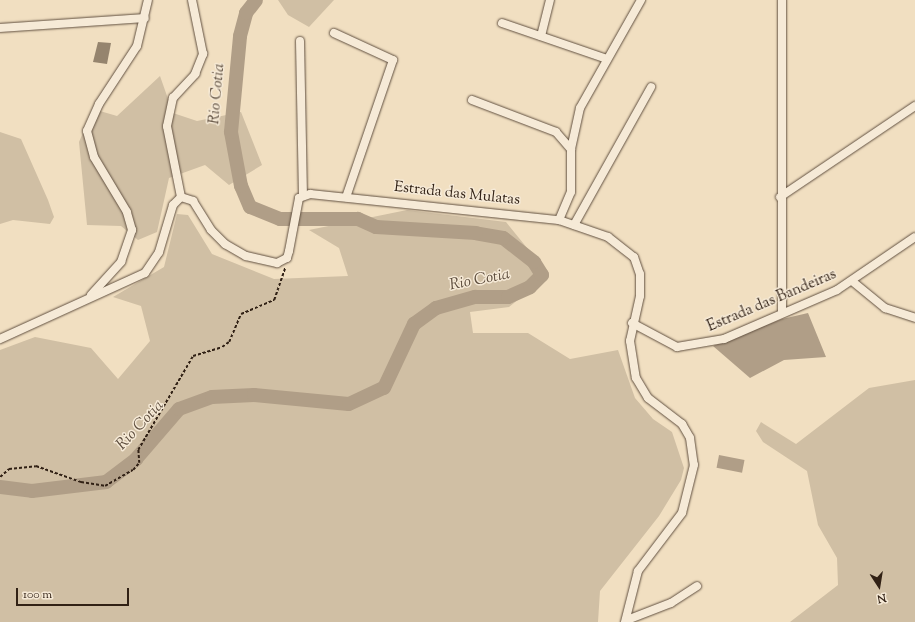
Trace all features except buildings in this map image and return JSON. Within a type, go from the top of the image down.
[{"type":"street","points":[[90,296],[121,262],[132,230],[127,212],[94,157],[87,131],[99,104],[137,46],[145,18],[148,0]]},
{"type":"street","points":[[181,197],[167,126],[173,98],[195,74],[203,54],[192,0]]},
{"type":"street","points":[[541,36],[550,0]]},
{"type":"street","points":[[559,220],[571,192],[571,149],[580,108],[641,0]]},
{"type":"street","points":[[782,0],[780,197],[782,312]]},
{"type":"street","points":[[0,28],[145,18]]},
{"type":"street","points":[[502,23],[607,59]]},
{"type":"street","points":[[334,33],[393,60],[346,197]]},
{"type":"street","points":[[181,197],[193,202],[211,230],[225,244],[246,256],[277,263],[287,258],[295,212],[302,195],[300,41]]},
{"type":"street","points":[[574,225],[651,87]]},
{"type":"street","points":[[472,100],[556,132],[571,149]]},
{"type":"street","points":[[780,197],[915,106]]},
{"type":"street","name":"Estrada das Mulatas","points":[[302,195],[346,197],[559,220],[608,237],[634,256],[641,285],[632,323],[630,353],[636,378],[648,398],[682,424],[690,438],[694,465],[682,513],[638,571],[626,621]]},
{"type":"street","points":[[0,339],[90,296],[145,273],[159,252],[173,205],[181,197]]},
{"type":"street","name":"Estrada das Bandeiras","points":[[632,323],[666,342],[691,347],[724,339],[852,281],[915,236]]},
{"type":"street","points":[[852,281],[890,310],[915,318]]},
{"type":"street","points":[[626,621],[671,603],[697,586]]},
{"type":"path","points":[[0,477],[9,469],[36,466],[81,482],[105,486],[133,470],[139,463],[138,450],[193,356],[222,347],[229,342],[242,314],[274,300],[287,269],[277,263]]},
{"type":"shaded area","points":[[278,0],[334,0],[309,27],[288,15]]},
{"type":"shaded area","points":[[160,76],[173,113],[197,121],[241,112],[262,165],[229,185],[205,165],[169,178],[157,232],[138,240],[121,226],[87,225],[79,142],[93,109],[117,116]]},
{"type":"shaded area","points":[[0,132],[21,139],[54,217],[50,224],[13,220],[0,224]]},
{"type":"shaded area","points":[[407,210],[506,222],[549,275],[509,307],[470,312],[473,333],[528,333],[570,359],[618,350],[635,398],[653,419],[672,432],[684,468],[681,480],[659,516],[600,591],[598,622],[0,622],[0,350],[35,337],[91,348],[118,379],[150,341],[141,306],[113,297],[164,267],[177,214],[188,215],[212,254],[274,279],[348,276],[339,248],[309,230]]},
{"type":"shaded area","points":[[808,313],[826,357],[784,360],[750,378],[713,346],[782,319]]},
{"type":"shaded area","points":[[915,380],[915,622],[790,622],[838,585],[837,558],[818,525],[807,471],[763,442],[756,431],[761,422],[796,444],[869,388]]},
{"type":"shaded area","points":[[719,455],[745,460],[742,473],[717,468]]},
{"type":"waterway","name":"Rio Cotia","points":[[0,487],[32,491],[106,482],[136,459],[179,409],[212,397],[254,395],[349,404],[384,388],[414,324],[436,308],[475,297],[508,297],[530,287],[542,275],[534,262],[503,238],[476,233],[376,227],[358,219],[280,219],[250,207],[241,186],[231,132],[240,36],[246,13],[256,0]]}]
